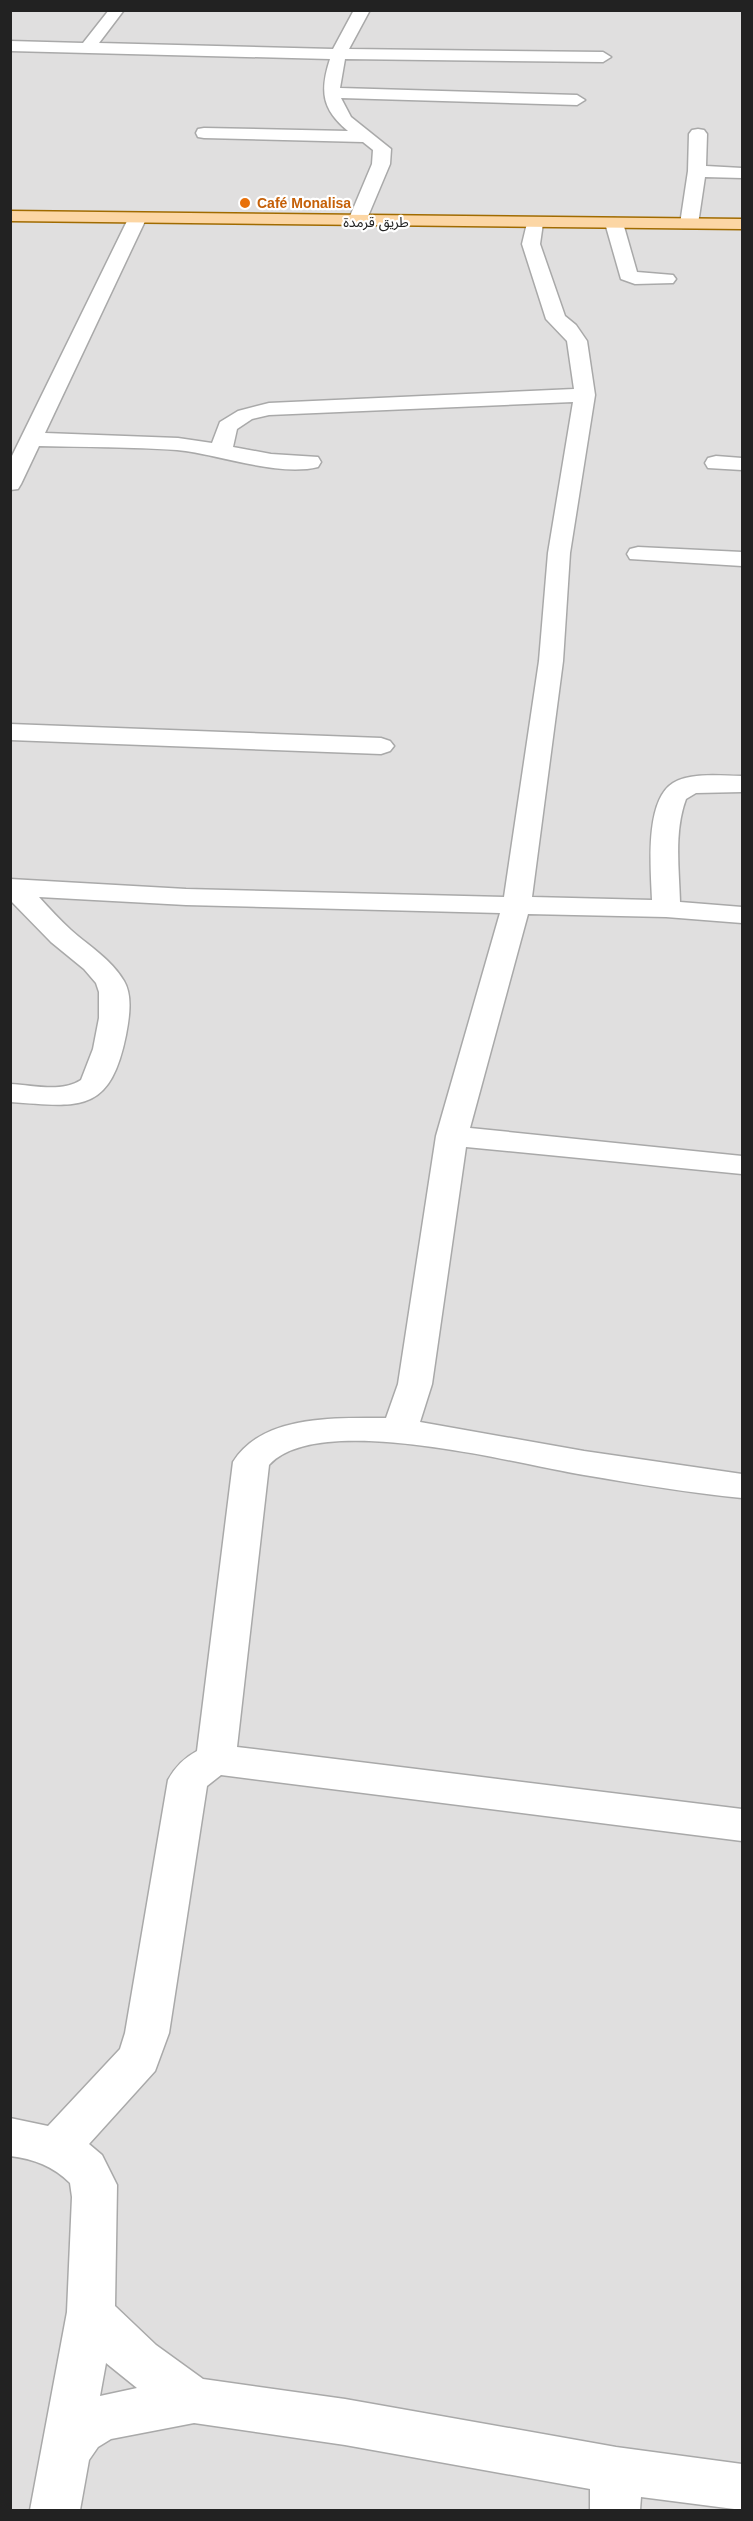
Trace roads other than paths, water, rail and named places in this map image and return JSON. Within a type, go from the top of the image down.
[{"type":"main road","name":"طريق قرمدة","points":[[10,216],[742,224]]},
{"type":"street","points":[[87,49],[117,10]]},
{"type":"street","points":[[357,221],[381,164],[382,149],[345,119],[330,93],[330,80],[339,54],[357,17],[363,10]]},
{"type":"street","points":[[10,46],[339,54],[603,57]]},
{"type":"street","points":[[330,93],[577,100]]},
{"type":"street","points":[[204,133],[366,137]]},
{"type":"street","points":[[689,224],[697,171],[698,134]]},
{"type":"street","points":[[697,171],[742,173]]},
{"type":"street","points":[[10,484],[137,219]]},
{"type":"street","points":[[400,1430],[415,1384],[452,1136],[518,904],[530,798],[550,662],[559,553],[585,395],[577,341],[569,329],[556,319],[531,244],[534,223]]},
{"type":"street","points":[[614,223],[628,274],[640,279],[666,279]]},
{"type":"street","points":[[221,451],[227,426],[245,415],[269,409],[585,395]]},
{"type":"street","points":[[31,439],[158,443],[271,460],[310,462]]},
{"type":"street","points":[[716,463],[742,464]]},
{"type":"street","points":[[638,554],[742,559]]},
{"type":"street","points":[[10,732],[381,746]]},
{"type":"street","points":[[666,909],[665,852],[668,815],[673,797],[681,789],[695,786],[742,784]]},
{"type":"street","points":[[12,887],[186,897],[518,904],[666,909],[742,915]]},
{"type":"street","points":[[10,1094],[65,1095],[81,1092],[94,1085],[104,1059],[111,1030],[115,993],[112,984],[98,966],[62,937],[12,887]]},
{"type":"street","points":[[452,1136],[742,1165]]},
{"type":"street","points":[[216,1759],[251,1462],[257,1452],[270,1444],[301,1435],[346,1430],[400,1430],[584,1463],[742,1486]]},
{"type":"street","points":[[57,2148],[138,2058],[147,2033],[188,1780],[200,1768],[216,1759],[742,1825]]},
{"type":"street","points":[[10,2137],[31,2138],[57,2148],[78,2162],[93,2178],[95,2196],[91,2312],[55,2511]]},
{"type":"street","points":[[91,2312],[103,2329],[126,2350],[155,2374],[194,2400]]},
{"type":"street","points":[[67,2450],[80,2432],[102,2418],[194,2400],[345,2422],[616,2490],[742,2488]]},
{"type":"place","name":"Café Monalisa","points":[[245,203]]}]
